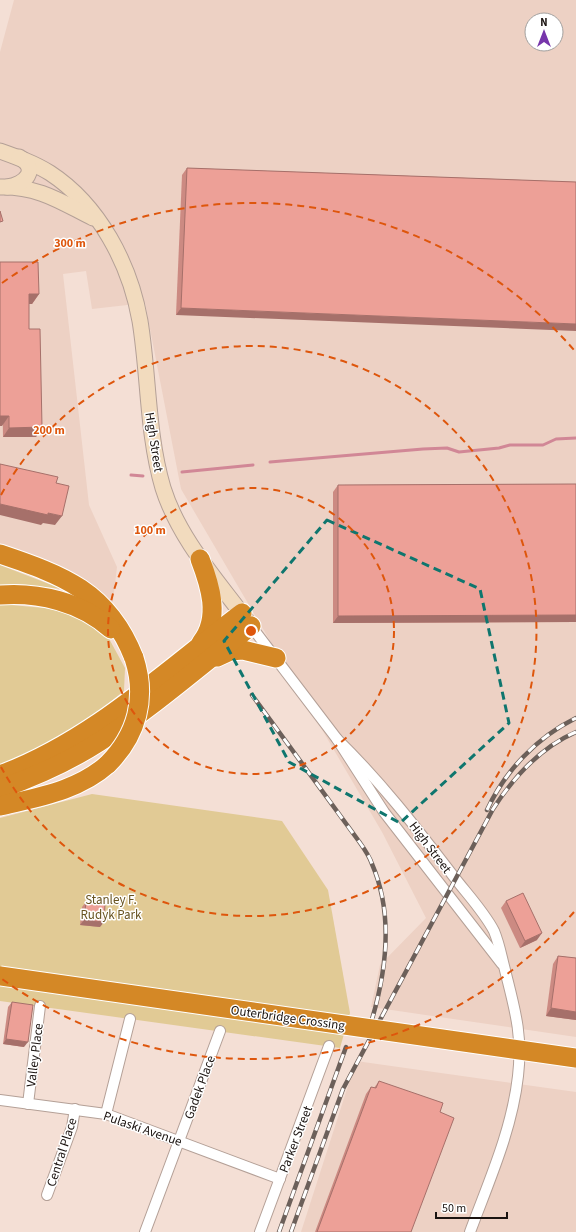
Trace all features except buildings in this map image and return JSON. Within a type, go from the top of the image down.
[{"type":"highway","points":[[0,554],[57,574],[82,589],[102,606],[126,641],[134,658],[139,680],[138,715],[128,739],[108,764],[94,776],[71,787],[0,806]]},
{"type":"highway","points":[[0,789],[52,768],[98,743],[134,718],[200,655],[209,631],[212,617],[210,593],[200,559]]},
{"type":"highway","points":[[0,594],[42,597],[81,608],[104,623],[124,643],[134,658]]},
{"type":"highway","points":[[0,775],[36,761],[84,734],[200,655],[247,620]]},
{"type":"highway","points":[[200,655],[243,650],[276,658]]},
{"type":"highway","name":"Outerbridge Crossing","points":[[0,976],[576,1058]]},
{"type":"highway","name":"Outerbridge Crossing","points":[[0,987],[576,1069]]},
{"type":"street","points":[[0,145],[26,161],[29,168],[25,180],[17,185],[2,187]]},
{"type":"street","name":"High Street","points":[[0,151],[45,170],[64,183],[82,200],[98,220],[125,267],[135,296],[141,330],[153,440],[164,489],[176,521],[200,559],[337,740],[384,812],[504,967]]},
{"type":"street","points":[[2,187],[45,194],[61,200],[98,220]]},
{"type":"street","name":"High Street","points":[[337,740],[374,776],[397,803],[484,916],[497,938],[512,992],[520,1048],[518,1076],[511,1116],[470,1232]]},
{"type":"street","name":"Valley Place","points":[[28,1104],[40,1006]]},
{"type":"street","points":[[106,1114],[130,1019]]},
{"type":"street","name":"Gadek Place","points":[[145,1232],[220,1031]]},
{"type":"street","name":"Parker Street","points":[[260,1232],[329,1046]]},
{"type":"street","name":"Pulaski Avenue","points":[[0,1100],[106,1114],[280,1179]]},
{"type":"street","name":"Central Place","points":[[47,1195],[72,1127],[75,1110]]},
{"type":"highlighted area","points":[[327,520],[480,589],[509,723],[400,823],[289,762],[224,641]]},
{"type":"shaded area","points":[[14,0],[576,0],[576,1037],[371,1007],[380,965],[426,918],[382,832],[181,489],[145,303],[92,309],[86,271],[63,274],[89,505],[117,567],[112,609],[0,549],[0,52]]},
{"type":"shaded area","points":[[356,1061],[576,1092],[576,1232],[301,1232]]},
{"type":"green space","points":[[0,565],[62,589],[18,584],[0,585]]},
{"type":"green space","points":[[0,604],[45,608],[75,615],[107,635],[125,668],[124,691],[90,718],[36,750],[0,765]]},
{"type":"green space","name":"Stanley F. Rudyk Park","points":[[92,794],[282,821],[328,890],[350,1013],[340,1048],[0,1001],[0,818]]},
{"type":"waterway","points":[[270,462],[423,449],[447,448],[459,452],[499,448],[510,445],[543,445],[556,439],[576,438]]},
{"type":"waterway","points":[[182,472],[253,465]]},
{"type":"waterway","points":[[131,475],[143,476]]},
{"type":"railway","points":[[252,695],[364,848],[371,861],[384,905],[386,946],[380,988],[369,1029]]},
{"type":"railway","points":[[487,810],[503,782],[524,756],[548,735],[576,718]]},
{"type":"railway","points":[[291,1232],[343,1089],[493,809],[509,786],[529,764],[551,746],[576,732]]},
{"type":"railway","points":[[279,1232],[346,1047]]}]
